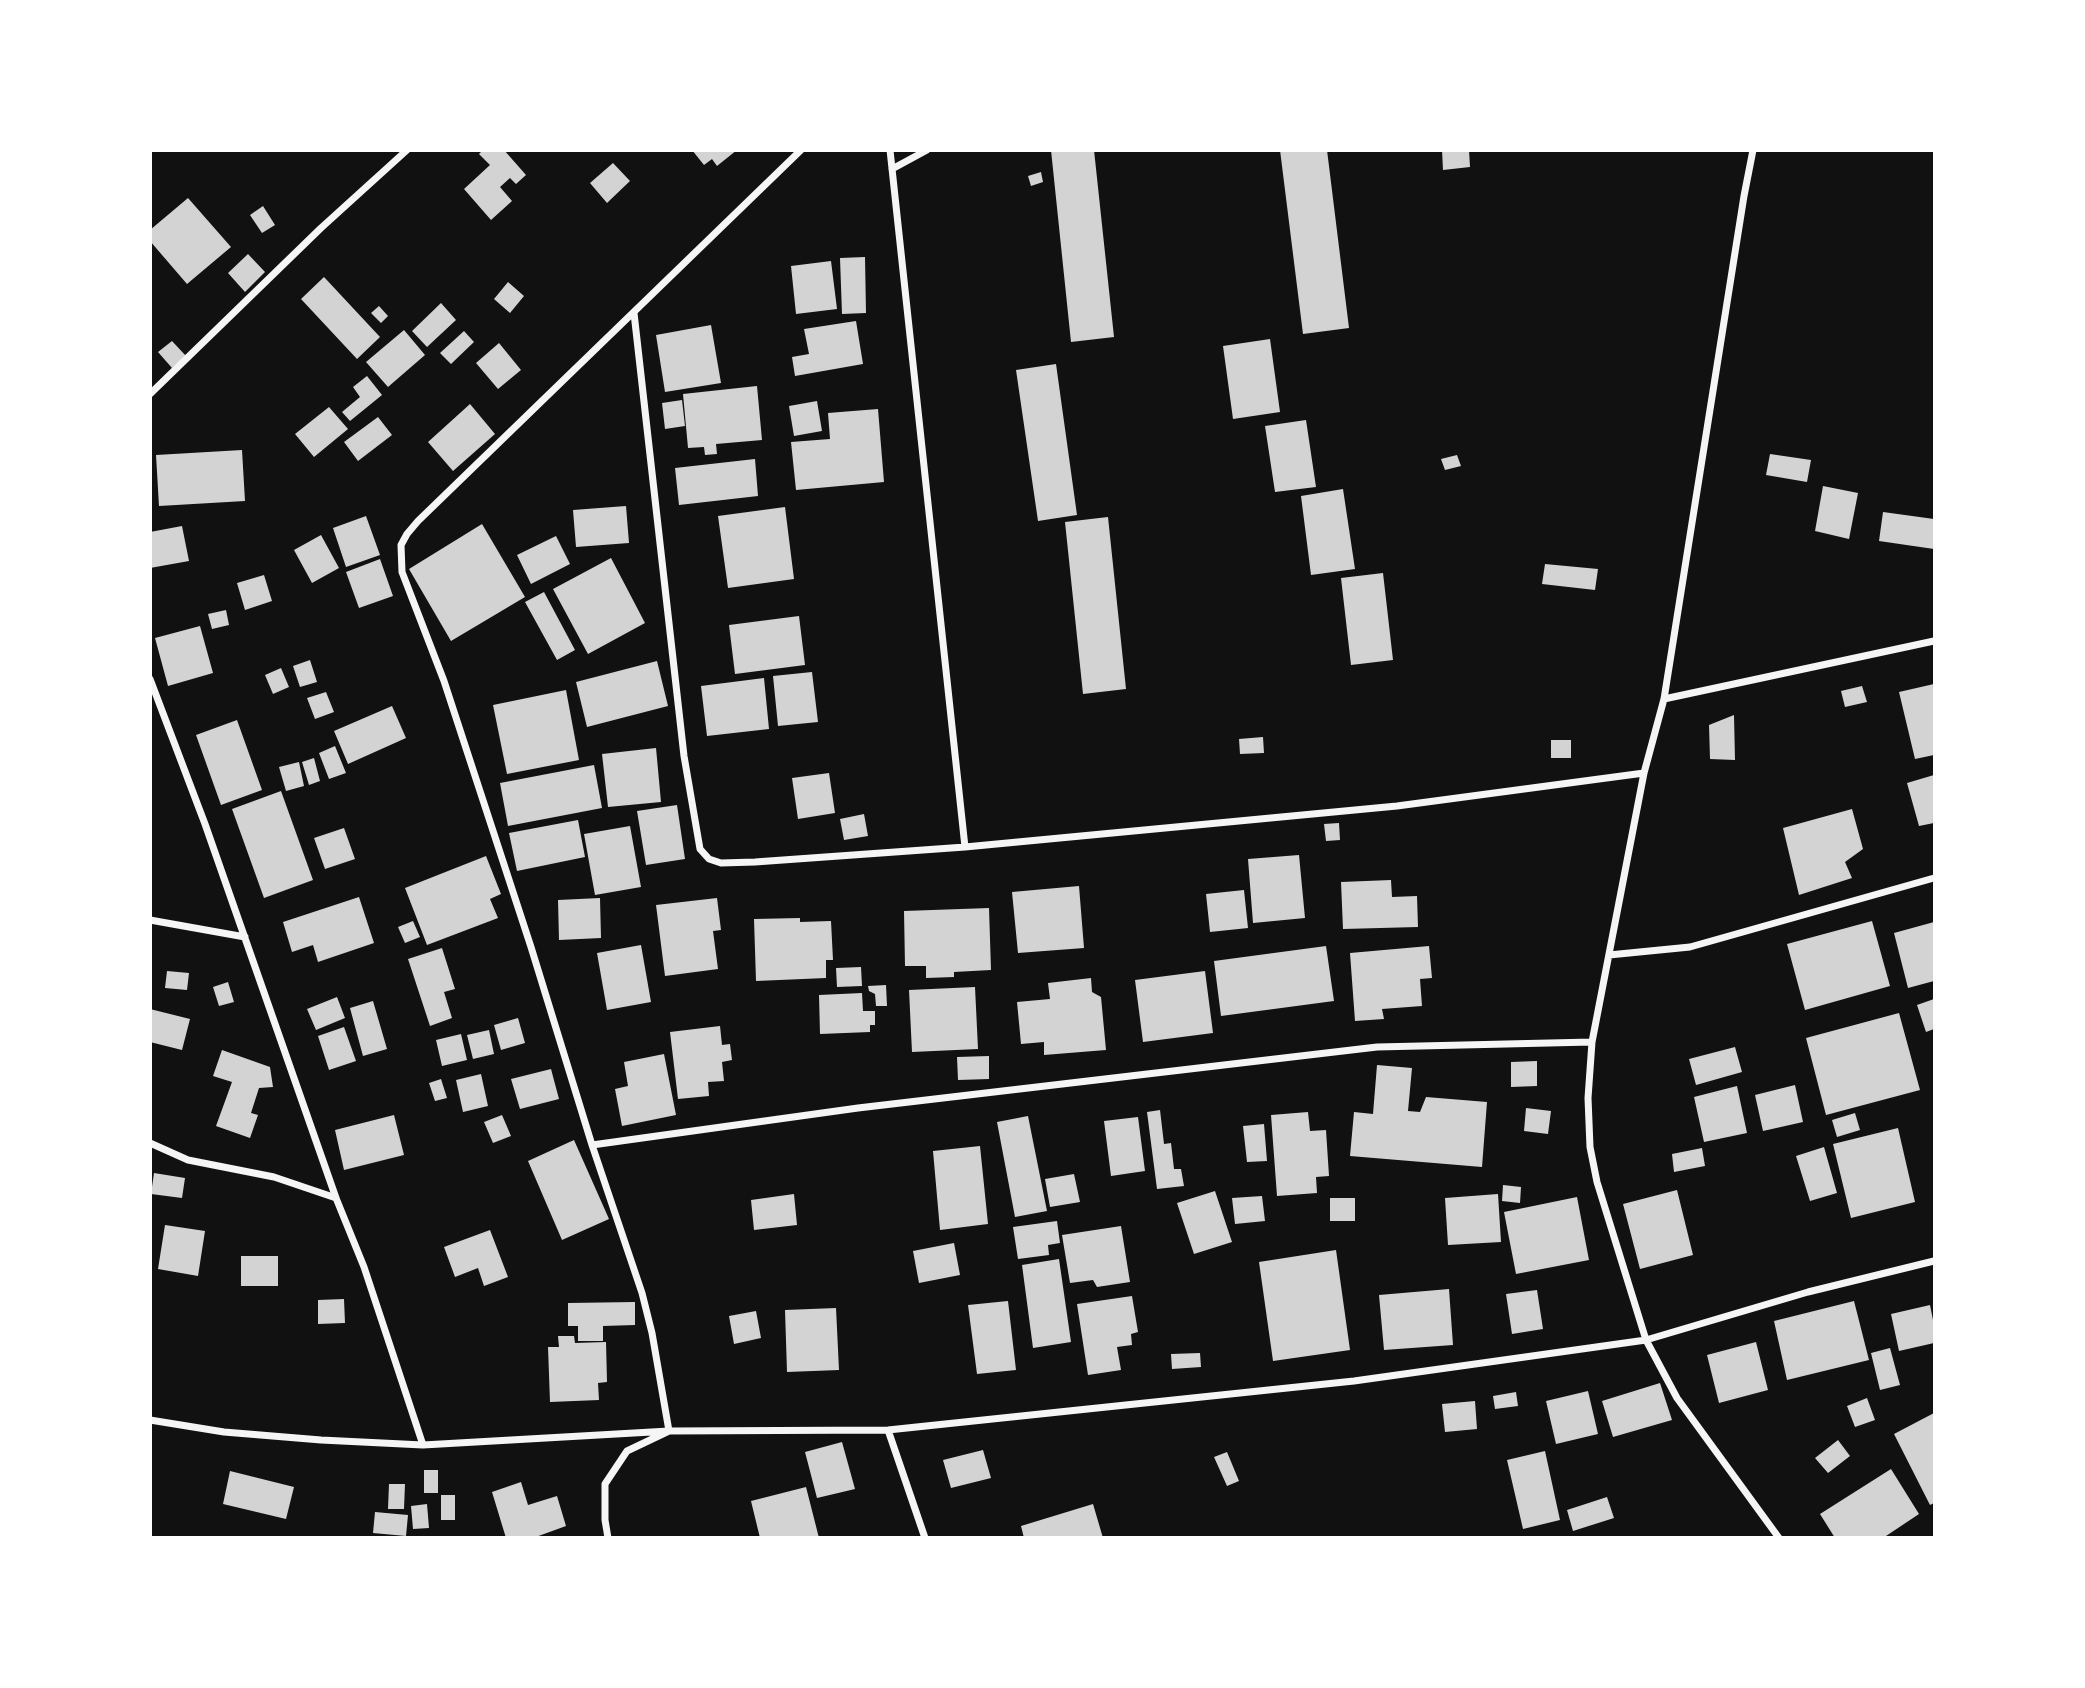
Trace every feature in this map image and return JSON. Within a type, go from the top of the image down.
[{"type":"street","points":[[150,394],[321,228],[407,150]]},
{"type":"street","points":[[668,1431],[652,1333],[642,1293],[448,694],[402,572],[401,545],[418,521],[801,150]]},
{"type":"street","points":[[890,150],[965,847]]},
{"type":"street","points":[[892,169],[927,150]]},
{"type":"street","points":[[1753,150],[1664,699],[1644,774],[1592,1042],[1588,1098],[1590,1147],[1597,1182],[1646,1340],[1677,1398],[1779,1538]]},
{"type":"street","points":[[634,313],[684,756],[700,849],[709,859],[721,863],[965,847],[1397,806],[1644,774]]},
{"type":"street","points":[[1664,699],[1934,641]]},
{"type":"street","points":[[150,679],[245,937],[336,1198],[364,1266],[423,1445]]},
{"type":"street","points":[[1609,955],[1690,947],[1934,878]]},
{"type":"street","points":[[150,920],[245,937]]},
{"type":"street","points":[[592,1145],[858,1108],[1377,1047],[1592,1042]]},
{"type":"street","points":[[150,1143],[188,1160],[274,1177],[336,1198]]},
{"type":"street","points":[[150,1420],[248,1434],[423,1445],[668,1431],[888,1430],[1354,1381],[1646,1340],[1808,1292],[1934,1261]]},
{"type":"street","points":[[888,1430],[925,1538]]},
{"type":"street","points":[[608,1538],[604,1520],[605,1484],[627,1451],[668,1431]]},
{"type":"building","points":[[483,150],[504,150],[526,175],[516,184],[510,178],[500,187],[512,201],[491,220],[464,189],[490,165],[479,154]]},
{"type":"building","points":[[692,150],[737,150],[717,166],[712,159],[704,165]]},
{"type":"building","points":[[1051,150],[1094,150],[1114,337],[1071,342]]},
{"type":"building","points":[[1280,150],[1327,150],[1349,328],[1303,334]]},
{"type":"building","points":[[1442,150],[1469,150],[1470,167],[1443,170]]},
{"type":"building","points":[[613,163],[630,181],[607,203],[590,183]]},
{"type":"building","points":[[1041,172],[1043,182],[1031,186],[1028,176]]},
{"type":"building","points":[[188,198],[231,247],[187,284],[150,241],[150,230]]},
{"type":"building","points":[[263,206],[275,225],[262,233],[250,215]]},
{"type":"building","points":[[248,254],[265,272],[245,292],[228,273]]},
{"type":"building","points":[[865,257],[866,313],[842,314],[840,258]]},
{"type":"building","points":[[831,261],[837,309],[796,314],[791,266]]},
{"type":"building","points":[[324,277],[380,337],[357,359],[301,299]]},
{"type":"building","points":[[508,282],[524,296],[510,313],[494,299]]},
{"type":"building","points":[[441,303],[456,320],[427,347],[412,331]]},
{"type":"building","points":[[379,306],[388,316],[381,323],[371,313]]},
{"type":"building","points":[[856,321],[863,364],[795,376],[792,357],[809,354],[804,329]]},
{"type":"building","points":[[711,325],[721,383],[665,392],[656,335]]},
{"type":"building","points":[[404,330],[425,355],[388,387],[366,362]]},
{"type":"building","points":[[464,331],[474,342],[451,364],[440,353]]},
{"type":"building","points":[[1270,339],[1280,412],[1233,419],[1223,346]]},
{"type":"building","points":[[172,341],[186,356],[172,368],[158,352]]},
{"type":"building","points":[[499,343],[521,370],[498,389],[476,363]]},
{"type":"building","points":[[1056,364],[1077,515],[1038,521],[1016,370]]},
{"type":"building","points":[[367,376],[382,395],[350,421],[342,412],[360,397],[353,387]]},
{"type":"building","points":[[757,386],[762,440],[716,444],[717,454],[705,455],[704,447],[688,448],[683,394]]},
{"type":"building","points":[[682,400],[685,426],[665,429],[662,403]]},
{"type":"building","points":[[817,401],[822,431],[794,436],[789,406]]},
{"type":"building","points":[[470,404],[495,434],[453,471],[428,442]]},
{"type":"building","points":[[329,407],[348,429],[314,457],[295,434]]},
{"type":"building","points":[[878,409],[884,482],[796,490],[791,442],[830,439],[828,413]]},
{"type":"building","points":[[378,417],[392,435],[358,461],[344,442]]},
{"type":"building","points":[[1306,420],[1316,487],[1275,492],[1265,426]]},
{"type":"building","points":[[242,450],[245,501],[159,506],[156,455]]},
{"type":"building","points":[[1770,454],[1811,460],[1807,482],[1766,475]]},
{"type":"building","points":[[1457,455],[1461,466],[1445,470],[1441,459]]},
{"type":"building","points":[[755,459],[758,496],[679,505],[675,468]]},
{"type":"building","points":[[1823,486],[1858,493],[1849,539],[1815,531]]},
{"type":"building","points":[[1343,489],[1355,569],[1311,575],[1301,496]]},
{"type":"building","points":[[626,506],[629,543],[576,547],[573,510]]},
{"type":"building","points":[[785,507],[794,579],[728,588],[718,516]]},
{"type":"building","points":[[1883,512],[1934,519],[1934,549],[1879,541]]},
{"type":"building","points":[[366,516],[380,555],[346,567],[333,528]]},
{"type":"building","points":[[1108,517],[1126,689],[1083,694],[1065,522]]},
{"type":"building","points":[[482,524],[525,597],[451,641],[409,569]]},
{"type":"building","points":[[182,526],[189,561],[150,568],[150,532]]},
{"type":"building","points":[[321,535],[339,568],[312,583],[294,550]]},
{"type":"building","points":[[556,536],[570,564],[531,584],[517,555]]},
{"type":"building","points":[[611,558],[645,623],[588,654],[553,589]]},
{"type":"building","points":[[380,559],[393,596],[359,608],[346,572]]},
{"type":"building","points":[[1545,564],[1598,569],[1595,590],[1542,584]]},
{"type":"building","points":[[1383,573],[1393,660],[1351,665],[1341,578]]},
{"type":"building","points":[[264,575],[272,601],[245,610],[237,583]]},
{"type":"building","points":[[544,592],[575,650],[557,660],[525,602]]},
{"type":"building","points":[[226,610],[229,625],[212,629],[208,614]]},
{"type":"building","points":[[799,616],[805,665],[735,674],[729,625]]},
{"type":"building","points":[[200,626],[213,673],[168,686],[155,638]]},
{"type":"building","points":[[310,660],[317,682],[300,687],[293,666]]},
{"type":"building","points":[[657,661],[668,706],[587,727],[576,682]]},
{"type":"building","points":[[281,668],[289,687],[273,694],[265,675]]},
{"type":"building","points":[[812,672],[818,722],[778,726],[773,676]]},
{"type":"building","points":[[764,678],[769,729],[707,736],[701,686]]},
{"type":"building","points":[[1934,684],[1934,755],[1915,759],[1899,692]]},
{"type":"building","points":[[1862,686],[1867,702],[1845,707],[1841,691]]},
{"type":"building","points":[[566,690],[579,760],[507,774],[493,705]]},
{"type":"building","points":[[326,692],[334,712],[315,719],[307,698]]},
{"type":"building","points":[[392,706],[406,738],[348,764],[334,731]]},
{"type":"building","points":[[1734,715],[1735,760],[1710,759],[1709,725]]},
{"type":"building","points":[[237,720],[262,790],[221,805],[196,735]]},
{"type":"building","points":[[1263,737],[1264,753],[1240,754],[1239,739]]},
{"type":"building","points":[[1551,740],[1571,740],[1571,758],[1551,758]]},
{"type":"building","points":[[335,746],[346,773],[329,779],[319,753]]},
{"type":"building","points":[[656,748],[661,802],[608,807],[602,754]]},
{"type":"building","points":[[314,758],[320,781],[309,785],[302,762]]},
{"type":"building","points":[[299,762],[304,786],[286,791],[279,767]]},
{"type":"building","points":[[594,765],[602,808],[508,826],[500,783]]},
{"type":"building","points":[[829,773],[835,813],[798,819],[792,778]]},
{"type":"building","points":[[1934,775],[1934,823],[1919,826],[1907,783]]},
{"type":"building","points":[[281,791],[313,880],[264,898],[232,809]]},
{"type":"building","points":[[677,805],[685,859],[646,865],[637,811]]},
{"type":"building","points":[[1852,809],[1863,849],[1845,862],[1852,878],[1799,895],[1783,828]]},
{"type":"building","points":[[864,814],[868,836],[844,840],[840,819]]},
{"type":"building","points":[[578,820],[585,857],[517,871],[509,833]]},
{"type":"building","points":[[1339,823],[1340,840],[1326,841],[1324,824]]},
{"type":"building","points":[[630,826],[641,887],[595,895],[584,834]]},
{"type":"building","points":[[344,828],[355,859],[325,869],[314,838]]},
{"type":"building","points":[[1299,855],[1305,918],[1253,923],[1248,859]]},
{"type":"building","points":[[486,856],[501,894],[490,899],[498,918],[427,945],[405,888]]},
{"type":"building","points":[[1391,880],[1392,897],[1417,896],[1418,927],[1343,929],[1341,882]]},
{"type":"building","points":[[1079,886],[1084,948],[1018,953],[1012,892]]},
{"type":"building","points":[[1244,890],[1248,928],[1210,932],[1206,894]]},
{"type":"building","points":[[359,897],[374,943],[318,962],[313,945],[292,952],[283,922]]},
{"type":"building","points":[[600,898],[601,938],[559,940],[558,900]]},
{"type":"building","points":[[717,898],[721,930],[713,931],[718,969],[665,976],[656,905]]},
{"type":"building","points":[[989,908],[991,970],[954,972],[954,977],[926,978],[926,966],[905,966],[904,911]]},
{"type":"building","points":[[800,918],[800,922],[831,921],[833,960],[826,960],[826,978],[756,981],[754,919]]},
{"type":"building","points":[[413,921],[420,937],[405,943],[398,927]]},
{"type":"building","points":[[1872,921],[1890,986],[1805,1010],[1787,944]]},
{"type":"building","points":[[1934,922],[1934,981],[1908,988],[1894,933]]},
{"type":"building","points":[[641,945],[651,1002],[607,1010],[597,953]]},
{"type":"building","points":[[1326,946],[1334,1001],[1221,1016],[1214,961]]},
{"type":"building","points":[[1429,946],[1432,978],[1420,979],[1422,1006],[1382,1009],[1384,1019],[1355,1021],[1350,953]]},
{"type":"building","points":[[442,948],[455,989],[444,992],[452,1018],[430,1026],[408,959]]},
{"type":"building","points":[[861,967],[862,986],[837,987],[836,968]]},
{"type":"building","points":[[167,971],[189,973],[187,990],[165,988]]},
{"type":"building","points":[[1205,971],[1213,1033],[1143,1042],[1135,980]]},
{"type":"building","points":[[1091,978],[1092,992],[1101,997],[1106,1050],[1044,1055],[1044,1042],[1021,1044],[1017,1002],[1050,999],[1048,983]]},
{"type":"building","points":[[228,982],[234,1002],[219,1006],[213,987]]},
{"type":"building","points":[[886,985],[887,1006],[876,1006],[875,994],[869,991],[868,986]]},
{"type":"building","points":[[975,987],[978,1049],[912,1052],[909,990]]},
{"type":"building","points":[[862,993],[863,1011],[875,1011],[875,1025],[870,1025],[870,1032],[820,1034],[819,995]]},
{"type":"building","points":[[337,997],[345,1018],[316,1030],[307,1009]]},
{"type":"building","points":[[1934,999],[1934,1029],[1926,1032],[1917,1005]]},
{"type":"building","points":[[373,1001],[387,1049],[363,1056],[350,1008]]},
{"type":"building","points":[[150,1009],[190,1019],[182,1050],[150,1042]]},
{"type":"building","points":[[1899,1013],[1920,1090],[1826,1115],[1806,1038]]},
{"type":"building","points":[[518,1018],[525,1043],[501,1050],[494,1025]]},
{"type":"building","points":[[720,1026],[722,1045],[730,1044],[732,1060],[722,1062],[724,1081],[708,1082],[709,1096],[678,1099],[670,1032]]},
{"type":"building","points":[[344,1027],[356,1061],[329,1070],[318,1036]]},
{"type":"building","points":[[489,1030],[494,1054],[473,1059],[467,1035]]},
{"type":"building","points":[[461,1034],[467,1060],[442,1066],[436,1040]]},
{"type":"building","points":[[1735,1047],[1742,1072],[1696,1085],[1689,1059]]},
{"type":"building","points":[[222,1050],[270,1067],[273,1087],[259,1088],[251,1113],[258,1115],[250,1138],[216,1126],[232,1082],[213,1076]]},
{"type":"building","points":[[664,1054],[676,1115],[622,1126],[615,1089],[628,1086],[624,1062]]},
{"type":"building","points":[[989,1056],[989,1079],[958,1080],[957,1057]]},
{"type":"building","points":[[1537,1061],[1537,1086],[1511,1087],[1511,1062]]},
{"type":"building","points":[[1377,1065],[1412,1068],[1408,1111],[1420,1112],[1426,1097],[1487,1102],[1482,1167],[1350,1156],[1354,1112],[1373,1114]]},
{"type":"building","points":[[551,1069],[559,1099],[520,1109],[511,1079]]},
{"type":"building","points":[[481,1074],[488,1106],[463,1112],[456,1080]]},
{"type":"building","points":[[441,1079],[447,1098],[435,1101],[429,1083]]},
{"type":"building","points":[[1795,1085],[1803,1122],[1763,1131],[1755,1095]]},
{"type":"building","points":[[1737,1086],[1747,1133],[1704,1142],[1694,1097]]},
{"type":"building","points":[[1526,1108],[1551,1111],[1548,1134],[1524,1131]]},
{"type":"building","points":[[1160,1110],[1164,1144],[1171,1143],[1174,1169],[1181,1169],[1184,1186],[1157,1189],[1147,1112]]},
{"type":"building","points":[[1308,1112],[1310,1131],[1326,1130],[1329,1176],[1316,1177],[1317,1193],[1277,1196],[1271,1115]]},
{"type":"building","points":[[1855,1113],[1860,1130],[1837,1137],[1832,1120]]},
{"type":"building","points":[[394,1115],[404,1155],[344,1170],[335,1130]]},
{"type":"building","points":[[502,1115],[511,1136],[493,1143],[484,1122]]},
{"type":"building","points":[[1028,1116],[1047,1211],[1015,1217],[997,1122]]},
{"type":"building","points":[[1138,1117],[1145,1171],[1111,1176],[1104,1121]]},
{"type":"building","points":[[1264,1124],[1267,1161],[1247,1162],[1243,1126]]},
{"type":"building","points":[[1898,1128],[1915,1202],[1851,1218],[1833,1144]]},
{"type":"building","points":[[574,1140],[609,1219],[562,1240],[528,1161]]},
{"type":"building","points":[[980,1146],[988,1224],[940,1230],[933,1151]]},
{"type":"building","points":[[1824,1147],[1837,1193],[1810,1201],[1796,1156]]},
{"type":"building","points":[[1702,1148],[1705,1166],[1674,1172],[1672,1154]]},
{"type":"building","points":[[154,1173],[185,1178],[182,1198],[151,1194]]},
{"type":"building","points":[[1074,1174],[1080,1202],[1050,1207],[1045,1179]]},
{"type":"building","points":[[1503,1185],[1521,1187],[1520,1203],[1502,1201]]},
{"type":"building","points":[[1677,1190],[1693,1255],[1640,1269],[1623,1204]]},
{"type":"building","points":[[1215,1191],[1232,1242],[1194,1254],[1177,1203]]},
{"type":"building","points":[[794,1194],[797,1225],[754,1230],[751,1200]]},
{"type":"building","points":[[1498,1194],[1501,1242],[1448,1245],[1445,1198]]},
{"type":"building","points":[[1262,1196],[1265,1221],[1235,1224],[1232,1198]]},
{"type":"building","points":[[1577,1197],[1589,1260],[1516,1274],[1504,1212]]},
{"type":"building","points":[[1330,1198],[1355,1198],[1355,1221],[1330,1221]]},
{"type":"building","points":[[1057,1221],[1060,1243],[1048,1245],[1049,1255],[1018,1259],[1013,1227]]},
{"type":"building","points":[[165,1225],[205,1231],[198,1276],[158,1269]]},
{"type":"building","points":[[1121,1226],[1130,1282],[1097,1287],[1093,1280],[1070,1283],[1062,1235]]},
{"type":"building","points":[[490,1230],[508,1277],[484,1286],[478,1268],[455,1277],[444,1247]]},
{"type":"building","points":[[954,1243],[960,1275],[919,1283],[913,1251]]},
{"type":"building","points":[[1336,1250],[1350,1350],[1273,1361],[1259,1262]]},
{"type":"building","points":[[241,1256],[278,1256],[278,1286],[241,1286]]},
{"type":"building","points":[[1059,1259],[1071,1342],[1033,1348],[1022,1265]]},
{"type":"building","points":[[1449,1289],[1453,1345],[1384,1350],[1379,1295]]},
{"type":"building","points":[[1537,1290],[1543,1329],[1512,1334],[1506,1294]]},
{"type":"building","points":[[1132,1296],[1138,1332],[1131,1334],[1132,1345],[1117,1347],[1121,1370],[1088,1375],[1077,1304]]},
{"type":"building","points":[[344,1299],[345,1323],[318,1324],[318,1300]]},
{"type":"building","points":[[1008,1301],[1016,1370],[977,1374],[968,1305]]},
{"type":"building","points":[[1854,1301],[1869,1360],[1787,1380],[1774,1321]]},
{"type":"building","points":[[635,1302],[635,1325],[603,1326],[603,1341],[578,1341],[578,1326],[568,1326],[568,1303]]},
{"type":"building","points":[[1930,1305],[1934,1343],[1899,1351],[1891,1314]]},
{"type":"building","points":[[836,1308],[839,1370],[787,1372],[785,1310]]},
{"type":"building","points":[[756,1311],[761,1338],[734,1344],[729,1316]]},
{"type":"building","points":[[558,1336],[574,1336],[575,1343],[606,1342],[607,1382],[598,1383],[599,1400],[550,1402],[548,1347],[559,1347]]},
{"type":"building","points":[[1756,1342],[1768,1390],[1719,1403],[1707,1355]]},
{"type":"building","points":[[1890,1348],[1900,1385],[1880,1390],[1871,1353]]},
{"type":"building","points":[[1200,1353],[1201,1367],[1172,1369],[1171,1354]]},
{"type":"building","points":[[1660,1383],[1672,1420],[1613,1437],[1602,1401]]},
{"type":"building","points":[[1588,1391],[1598,1434],[1556,1444],[1546,1401]]},
{"type":"building","points":[[1516,1392],[1518,1406],[1495,1409],[1493,1396]]},
{"type":"building","points":[[1867,1398],[1875,1420],[1855,1427],[1847,1406]]},
{"type":"building","points":[[1475,1401],[1477,1429],[1445,1432],[1442,1404]]},
{"type":"building","points":[[1934,1413],[1934,1503],[1930,1505],[1894,1434]]},
{"type":"building","points":[[1838,1440],[1850,1456],[1828,1473],[1815,1458]]},
{"type":"building","points":[[842,1442],[855,1489],[817,1498],[805,1452]]},
{"type":"building","points":[[983,1450],[991,1478],[951,1488],[943,1460]]},
{"type":"building","points":[[1545,1451],[1560,1520],[1523,1529],[1507,1460]]},
{"type":"building","points":[[1227,1452],[1239,1481],[1227,1486],[1214,1457]]},
{"type":"building","points":[[1891,1469],[1919,1514],[1883,1538],[1835,1538],[1820,1514]]},
{"type":"building","points":[[424,1470],[438,1470],[438,1493],[424,1493]]},
{"type":"building","points":[[230,1471],[294,1487],[286,1519],[223,1504]]},
{"type":"building","points":[[521,1482],[528,1505],[557,1496],[566,1526],[533,1538],[506,1538],[492,1492]]},
{"type":"building","points":[[389,1484],[405,1484],[404,1509],[388,1509]]},
{"type":"building","points":[[806,1487],[819,1538],[760,1538],[751,1501]]},
{"type":"building","points":[[441,1495],[455,1495],[455,1520],[441,1520]]},
{"type":"building","points":[[1607,1497],[1614,1518],[1573,1531],[1567,1510]]},
{"type":"building","points":[[427,1504],[429,1528],[413,1529],[411,1506]]},
{"type":"building","points":[[1093,1504],[1103,1538],[1024,1538],[1021,1526]]},
{"type":"building","points":[[375,1512],[408,1515],[406,1536],[373,1533]]}]
